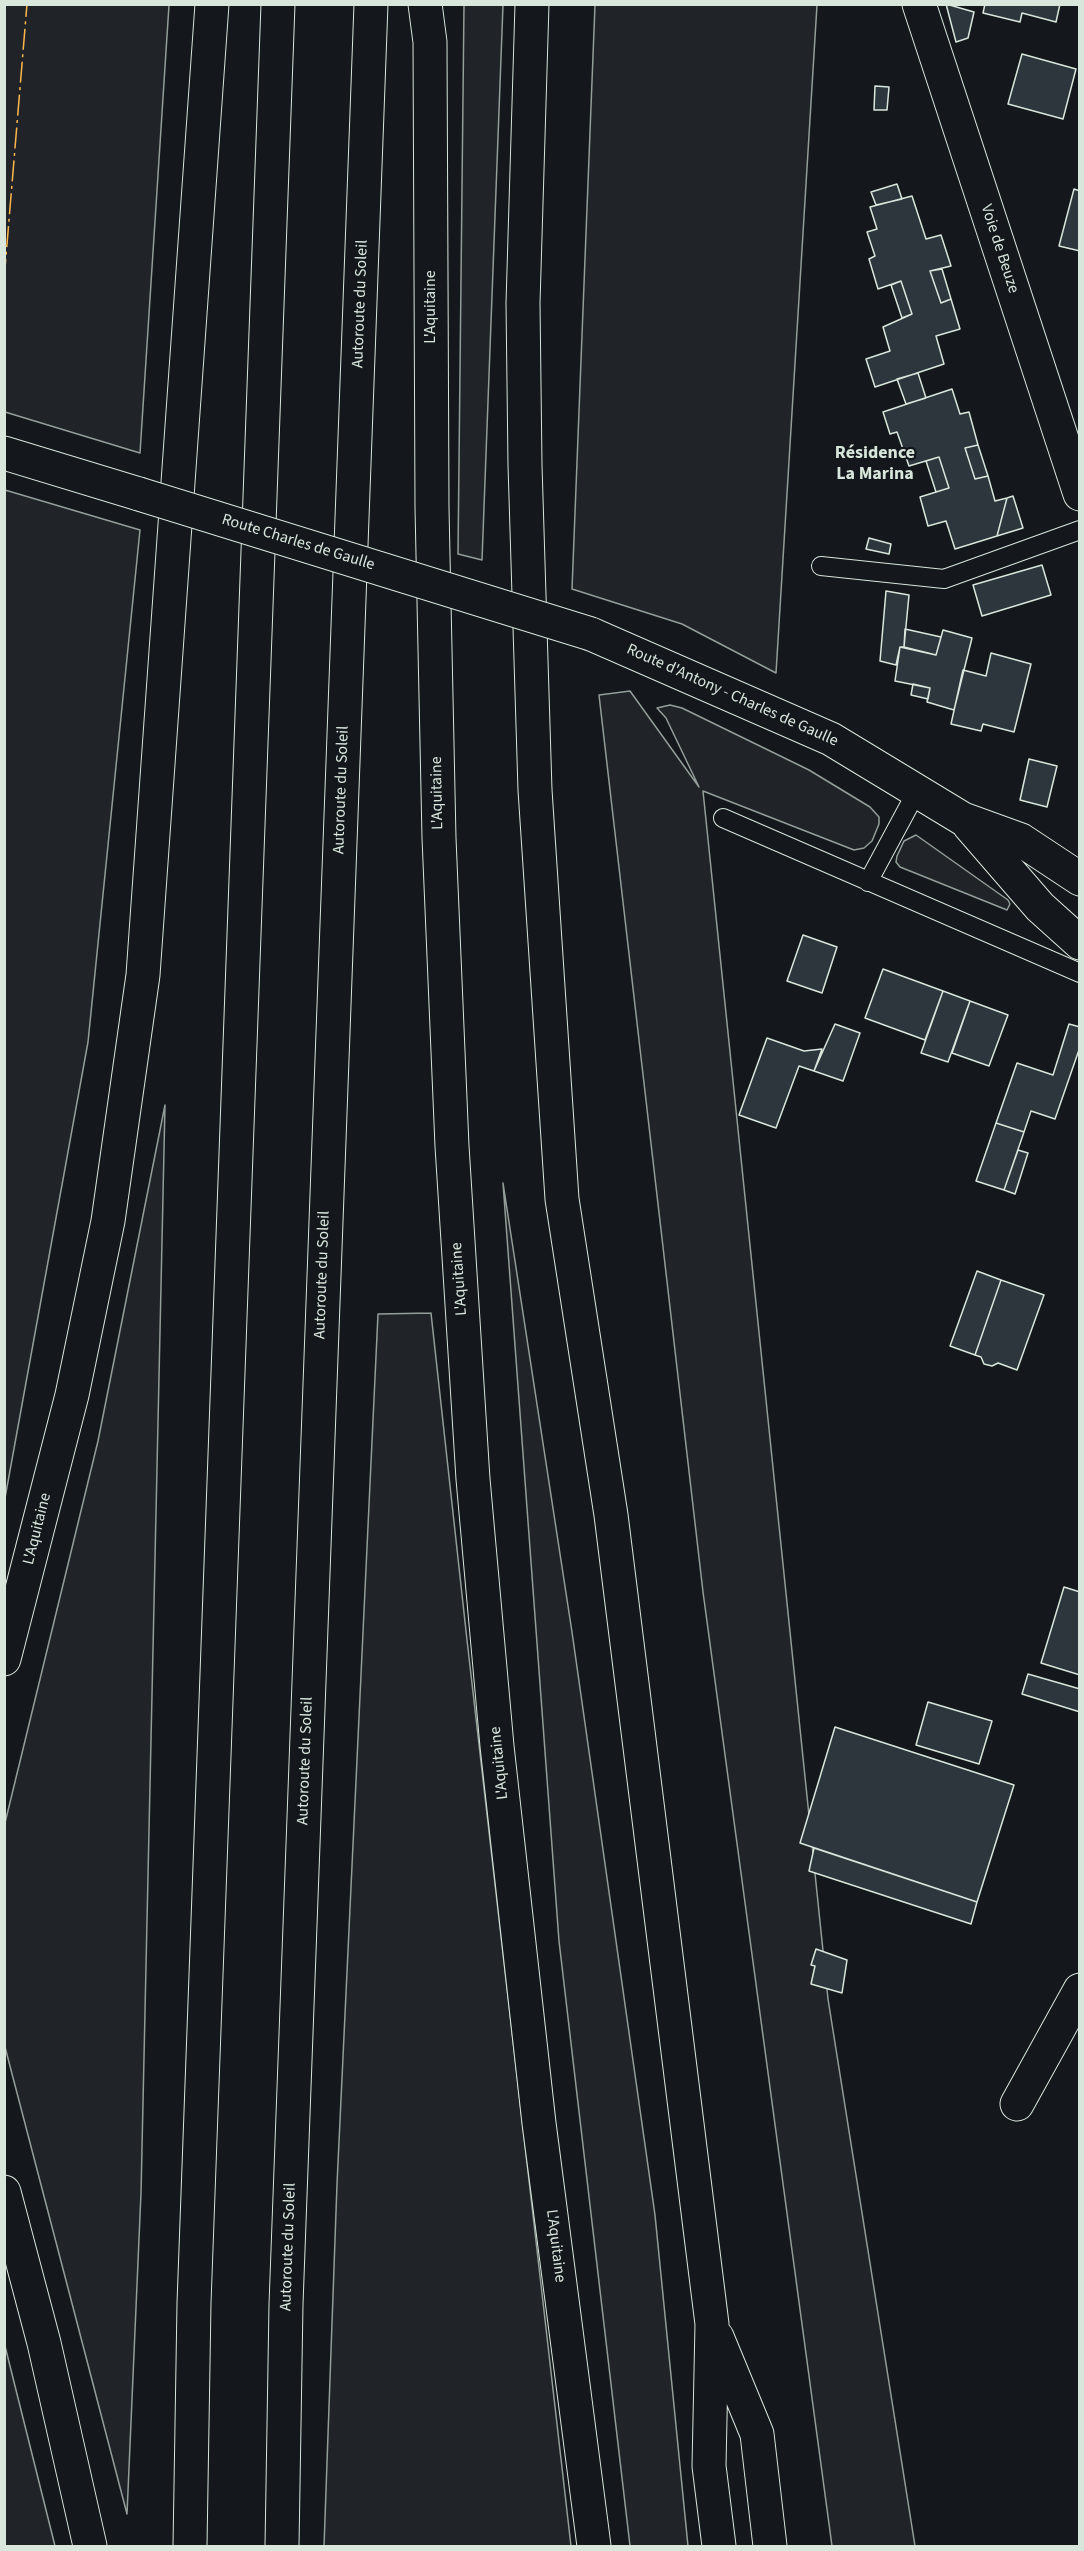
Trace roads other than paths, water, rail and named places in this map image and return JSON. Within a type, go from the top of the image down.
[{"type":"main road","name":"L'Aquitaine","points":[[4,1659],[72,1395],[108,1221],[143,975],[212,4]]},
{"type":"main road","points":[[190,2547],[194,2303],[278,4]]},
{"type":"main road","name":"Autoroute du Soleil","points":[[282,2547],[287,2292],[371,4]]},
{"type":"main road","name":"L'Aquitaine","points":[[425,4],[430,42],[432,496],[439,838],[452,1146],[473,1479],[497,1746],[539,2123],[594,2547]]},
{"type":"main road","points":[[531,4],[523,303],[525,465],[535,790],[562,1199],[611,1515],[712,2324],[710,2466],[719,2547]]},
{"type":"main road","name":"Voie de Beuze","points":[[919,4],[1077,475]]},
{"type":"main road","name":"Route Charles de Gaulle","points":[[4,453],[591,634]]},
{"type":"main road","name":"Route d'Antony - Charles de Gaulle","points":[[591,634],[831,739],[963,819],[1021,840],[1080,879]]},
{"type":"main road","name":"Route d'Antony - Charles de Gaulle","points":[[963,819],[1040,907],[1080,944]]},
{"type":"main road","points":[[1017,2104],[1080,1990]]},
{"type":"main road","points":[[4,2192],[44,2343],[90,2547]]},
{"type":"main road","points":[[712,2324],[757,2434],[770,2547]]},
{"type":"lane","points":[[821,566],[944,579],[1080,530]]},
{"type":"lane","points":[[868,882],[917,791]]},
{"type":"lane","points":[[723,818],[1080,973]]},
{"type":"district","name":"Résidence La Marina","points":[[875,464]]}]
